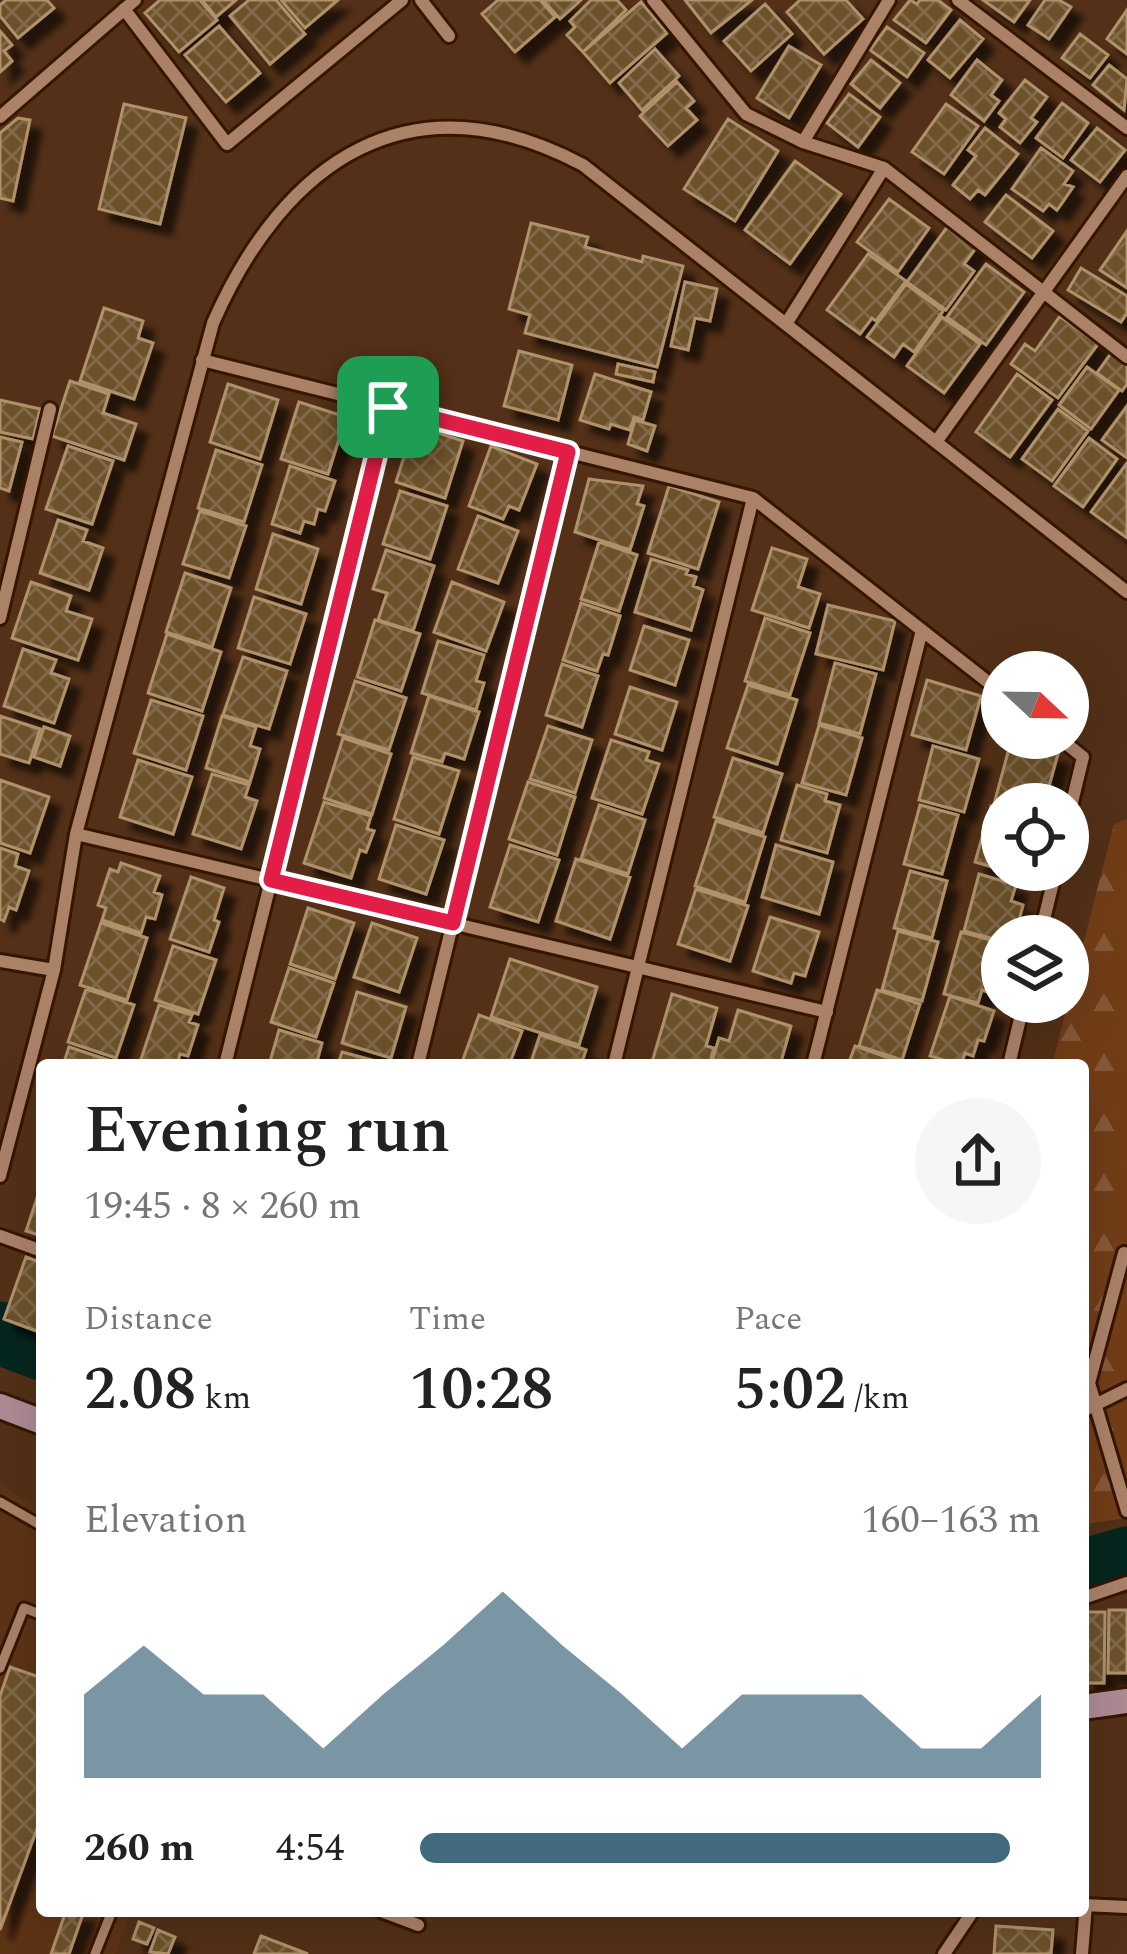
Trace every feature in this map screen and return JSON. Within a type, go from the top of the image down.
[{"type":"street","points":[[0,116],[130,5],[227,144],[402,0]]},
{"type":"street","points":[[422,0],[449,36]]},
{"type":"street","points":[[653,0],[746,114],[803,142],[884,168],[1127,357]]},
{"type":"street","points":[[958,0],[1127,128]]},
{"type":"street","points":[[803,142],[886,1]]},
{"type":"street","points":[[0,1176],[54,970],[76,834],[202,360],[229,287],[281,208],[344,156],[377,140],[421,129],[501,132],[542,143],[583,165],[1127,592]]},
{"type":"street","points":[[786,324],[884,168]]},
{"type":"street","points":[[936,442],[1127,176]]},
{"type":"street","points":[[202,360],[753,498],[981,676]]},
{"type":"street","points":[[226,1059],[388,407]]},
{"type":"street","points":[[1,609],[50,409]]},
{"type":"street","points":[[419,1059],[568,452]]},
{"type":"street","points":[[615,1059],[753,498]]},
{"type":"street","points":[[814,1059],[922,630]]},
{"type":"street","points":[[76,834],[826,1012]]},
{"type":"street","points":[[0,962],[54,970]]},
{"type":"street","points":[[1010,1059],[1019,1023]]},
{"type":"street","points":[[0,1236],[36,1249]]},
{"type":"street","points":[[1124,1253],[1089,1383],[1089,1408],[1127,1511]]},
{"type":"street","points":[[1089,1408],[1127,1389]]},
{"type":"street","points":[[0,1406],[36,1420]]},
{"type":"street","points":[[1089,1596],[1127,1583]]},
{"type":"street","points":[[1089,1706],[1127,1701]]},
{"type":"street","points":[[1089,1905],[1127,1907]]},
{"type":"street","points":[[397,1917],[418,1925]]},
{"type":"street","points":[[944,1954],[969,1917]]},
{"type":"street","points":[[1082,1954],[1084,1917]]},
{"type":"lane","points":[[0,1502],[36,1523]]},
{"type":"lane","points":[[0,1668],[24,1608],[36,1613]]},
{"type":"lane","points":[[95,1954],[110,1917]]},
{"type":"shaded area","points":[[0,1484],[36,1507],[36,1917],[129,1917],[115,1954],[0,1954]]},
{"type":"green space","points":[[1127,819],[1127,1518],[1089,1523],[1089,1059],[1054,1059],[1063,1023],[1089,1023],[1089,921],[1114,824]]},
{"type":"building","points":[[6,0],[47,0],[54,8],[18,38],[0,16],[0,5]]},
{"type":"building","points":[[160,0],[200,0],[217,20],[179,52],[145,13]]},
{"type":"building","points":[[202,0],[236,0],[216,17]]},
{"type":"building","points":[[249,0],[276,0],[305,34],[270,64],[230,16]]},
{"type":"building","points":[[281,0],[338,0],[305,28]]},
{"type":"building","points":[[498,0],[540,0],[555,17],[515,52],[482,14]]},
{"type":"building","points":[[543,0],[581,0],[560,19]]},
{"type":"building","points":[[591,0],[617,0],[626,10],[583,52],[567,35],[575,27],[570,21]]},
{"type":"building","points":[[685,0],[752,0],[711,33]]},
{"type":"building","points":[[800,0],[846,0],[863,19],[824,54],[787,12]]},
{"type":"building","points":[[910,0],[917,4],[938,0],[951,10],[926,43],[894,20]]},
{"type":"building","points":[[983,0],[1030,0],[1014,22]]},
{"type":"building","points":[[1045,0],[1059,0],[1071,7],[1049,39],[1028,25]]},
{"type":"building","points":[[641,2],[667,33],[610,83],[583,52]]},
{"type":"building","points":[[765,4],[792,34],[751,71],[724,41]]},
{"type":"building","points":[[1127,10],[1127,54],[1107,39]]},
{"type":"building","points":[[960,20],[983,39],[950,78],[928,60]]},
{"type":"building","points":[[219,26],[260,73],[226,102],[185,55]]},
{"type":"building","points":[[887,27],[924,53],[907,77],[870,50]]},
{"type":"building","points":[[0,31],[12,45],[4,51],[12,61],[0,72]]},
{"type":"building","points":[[1080,34],[1108,55],[1090,78],[1062,58]]},
{"type":"building","points":[[789,46],[821,65],[789,118],[757,98]]},
{"type":"building","points":[[655,49],[679,76],[642,110],[619,83]]},
{"type":"building","points":[[871,60],[900,83],[880,108],[851,84]]},
{"type":"building","points":[[977,60],[1002,80],[991,95],[999,101],[984,121],[951,95]]},
{"type":"building","points":[[1109,65],[1127,79],[1124,110],[1093,85]]},
{"type":"building","points":[[1025,80],[1047,97],[1031,118],[1037,122],[1020,143],[1000,127],[1006,119],[999,113]]},
{"type":"building","points":[[677,82],[694,101],[686,108],[697,120],[668,146],[640,116]]},
{"type":"building","points":[[849,94],[880,117],[858,147],[827,123]]},
{"type":"building","points":[[1062,103],[1088,123],[1063,158],[1036,138]]},
{"type":"building","points":[[124,104],[186,118],[160,224],[99,209]]},
{"type":"building","points":[[946,104],[978,126],[944,174],[912,152]]},
{"type":"building","points":[[18,118],[30,120],[13,201],[0,198],[0,133]]},
{"type":"building","points":[[728,119],[778,151],[735,221],[684,189]]},
{"type":"building","points":[[985,128],[1018,154],[985,195],[978,190],[970,199],[953,185],[976,156],[968,150]]},
{"type":"building","points":[[1097,128],[1125,150],[1100,182],[1071,160]]},
{"type":"building","points":[[1041,148],[1073,171],[1064,184],[1073,187],[1057,210],[1049,204],[1043,211],[1012,189]]},
{"type":"building","points":[[795,161],[841,194],[790,264],[745,230]]},
{"type":"building","points":[[1006,195],[1053,231],[1032,258],[985,222]]},
{"type":"building","points":[[889,199],[929,228],[898,272],[857,242]]},
{"type":"building","points":[[531,223],[588,237],[585,247],[642,262],[643,256],[683,266],[657,367],[525,333],[530,315],[509,309]]},
{"type":"building","points":[[950,223],[979,244],[964,264],[974,271],[946,310],[907,282]]},
{"type":"building","points":[[1127,231],[1127,288],[1100,270]]},
{"type":"building","points":[[868,254],[906,281],[860,334],[827,310]]},
{"type":"building","points":[[986,264],[1024,292],[986,345],[947,317]]},
{"type":"building","points":[[1081,268],[1127,296],[1127,313],[1121,322],[1068,290]]},
{"type":"building","points":[[685,282],[717,289],[710,321],[695,318],[688,350],[671,346]]},
{"type":"building","points":[[906,284],[943,311],[914,352],[903,344],[894,357],[867,337]]},
{"type":"building","points":[[104,308],[143,321],[138,338],[153,343],[134,399],[80,381]]},
{"type":"building","points":[[1060,316],[1098,344],[1058,398],[1011,364],[1025,344],[1035,351]]},
{"type":"building","points":[[942,317],[980,344],[944,393],[907,366]]},
{"type":"building","points":[[519,351],[572,365],[558,420],[504,406]]},
{"type":"building","points":[[1112,352],[1127,363],[1127,384],[1122,391],[1097,373]]},
{"type":"building","points":[[618,364],[655,372],[653,382],[616,374]]},
{"type":"building","points":[[1087,367],[1119,390],[1091,429],[1059,405]]},
{"type":"building","points":[[595,374],[651,392],[643,420],[634,417],[630,430],[580,420]]},
{"type":"building","points":[[1017,374],[1052,400],[1010,457],[976,432]]},
{"type":"building","points":[[70,381],[109,394],[103,413],[136,424],[124,460],[52,436]]},
{"type":"building","points":[[228,384],[278,400],[260,459],[210,442]]},
{"type":"building","points":[[0,400],[40,409],[33,439],[0,432]]},
{"type":"building","points":[[299,402],[346,417],[328,474],[281,459]]},
{"type":"building","points":[[1127,406],[1127,458],[1102,440]]},
{"type":"building","points":[[1058,409],[1088,431],[1052,481],[1022,459]]},
{"type":"building","points":[[635,420],[655,426],[647,451],[628,444]]},
{"type":"building","points":[[414,425],[463,441],[445,498],[396,482]]},
{"type":"building","points":[[0,437],[22,442],[9,491],[0,488]]},
{"type":"building","points":[[1089,438],[1117,459],[1083,507],[1054,486]]},
{"type":"building","points":[[68,446],[113,461],[92,524],[46,509]]},
{"type":"building","points":[[491,446],[537,464],[519,510],[509,506],[503,519],[469,506]]},
{"type":"building","points":[[216,450],[262,465],[244,522],[198,508]]},
{"type":"building","points":[[1127,463],[1127,538],[1091,512]]},
{"type":"building","points":[[290,466],[335,481],[325,511],[318,509],[314,524],[304,521],[300,533],[272,524]]},
{"type":"building","points":[[589,479],[643,486],[637,504],[644,506],[630,550],[575,532]]},
{"type":"building","points":[[669,486],[719,502],[698,569],[648,553]]},
{"type":"building","points":[[400,491],[447,506],[430,559],[383,544]]},
{"type":"building","points":[[200,511],[246,526],[229,578],[183,564]]},
{"type":"building","points":[[478,516],[518,531],[498,583],[458,569]]},
{"type":"building","points":[[58,520],[87,530],[83,541],[103,548],[89,590],[40,573]]},
{"type":"building","points":[[273,534],[318,549],[301,604],[256,589]]},
{"type":"building","points":[[599,542],[637,555],[619,611],[581,599]]},
{"type":"building","points":[[772,548],[807,559],[798,587],[820,594],[809,628],[752,610]]},
{"type":"building","points":[[386,550],[434,566],[413,631],[378,620],[387,593],[373,589]]},
{"type":"building","points":[[651,559],[696,577],[693,586],[703,590],[691,630],[635,612]]},
{"type":"building","points":[[185,573],[231,588],[212,647],[166,632]]},
{"type":"building","points":[[31,582],[71,596],[66,611],[92,619],[78,660],[12,638]]},
{"type":"building","points":[[452,582],[504,602],[486,651],[434,632]]},
{"type":"building","points":[[254,597],[306,614],[290,664],[238,648]]},
{"type":"building","points":[[581,603],[620,616],[608,655],[603,654],[597,671],[563,660]]},
{"type":"building","points":[[828,605],[895,621],[883,670],[816,654]]},
{"type":"building","points":[[765,618],[810,633],[790,695],[745,681]]},
{"type":"building","points":[[375,620],[420,634],[401,691],[357,677]]},
{"type":"building","points":[[644,626],[689,640],[675,685],[630,670]]},
{"type":"building","points":[[167,634],[221,652],[202,711],[148,693]]},
{"type":"building","points":[[438,641],[484,655],[476,681],[484,683],[476,710],[422,693]]},
{"type":"building","points":[[23,649],[56,660],[51,673],[69,679],[54,723],[4,706]]},
{"type":"building","points":[[243,657],[287,671],[269,729],[223,715]]},
{"type":"building","points":[[835,663],[876,674],[860,734],[819,723]]},
{"type":"building","points":[[562,664],[598,676],[582,727],[546,715]]},
{"type":"building","points":[[927,680],[981,696],[966,750],[912,735]]},
{"type":"building","points":[[355,681],[406,698],[389,750],[338,734]]},
{"type":"building","points":[[748,685],[797,700],[777,764],[727,748]]},
{"type":"building","points":[[630,687],[677,702],[662,750],[615,734]]},
{"type":"building","points":[[429,696],[479,712],[464,759],[445,753],[442,762],[411,753]]},
{"type":"building","points":[[151,700],[203,716],[186,770],[134,753]]},
{"type":"building","points":[[0,716],[40,729],[29,763],[0,754]]},
{"type":"building","points":[[222,716],[256,727],[250,746],[260,749],[250,782],[206,768]]},
{"type":"building","points":[[819,725],[862,738],[846,795],[802,783]]},
{"type":"building","points":[[548,726],[592,740],[575,793],[530,779]]},
{"type":"building","points":[[44,727],[70,736],[60,766],[34,757]]},
{"type":"building","points":[[343,738],[391,754],[372,814],[324,798]]},
{"type":"building","points":[[611,740],[649,752],[646,760],[659,764],[642,814],[592,798]]},
{"type":"building","points":[[933,746],[979,759],[964,812],[919,800]]},
{"type":"building","points":[[413,757],[459,771],[439,834],[394,819]]},
{"type":"building","points":[[733,758],[782,774],[763,833],[714,817]]},
{"type":"building","points":[[1006,759],[1057,759],[1050,783],[1000,783]]},
{"type":"building","points":[[138,760],[192,777],[173,834],[120,817]]},
{"type":"building","points":[[212,774],[249,785],[245,797],[257,801],[241,849],[193,834]]},
{"type":"building","points":[[0,780],[49,797],[30,853],[0,843]]},
{"type":"building","points":[[528,782],[575,797],[557,855],[509,839]]},
{"type":"building","points":[[797,785],[827,794],[825,801],[840,805],[827,853],[781,840]]},
{"type":"building","points":[[324,802],[371,816],[367,829],[374,831],[366,852],[360,850],[351,878],[304,863]]},
{"type":"building","points":[[599,805],[645,820],[628,874],[581,859]]},
{"type":"building","points":[[920,805],[958,815],[942,874],[904,864]]},
{"type":"building","points":[[716,821],[765,837],[745,902],[695,886]]},
{"type":"building","points":[[396,825],[444,840],[426,894],[379,879]]},
{"type":"building","points":[[510,845],[559,860],[538,922],[490,907]]},
{"type":"building","points":[[776,845],[833,862],[819,914],[762,897]]},
{"type":"building","points":[[0,848],[18,854],[15,866],[29,871],[16,910],[9,907],[4,921],[0,919]]},
{"type":"building","points":[[576,859],[630,877],[610,939],[556,921]]},
{"type":"building","points":[[121,863],[160,876],[154,892],[162,895],[155,919],[146,917],[141,933],[102,920],[106,908],[98,905],[110,869],[118,872]]},
{"type":"building","points":[[910,871],[947,881],[932,938],[894,928]]},
{"type":"building","points":[[979,874],[981,891],[1014,891],[1011,901],[1023,905],[1020,915],[981,915],[981,935],[964,931]]},
{"type":"building","points":[[191,877],[224,888],[209,952],[170,939]]},
{"type":"building","points":[[696,889],[748,906],[730,961],[678,944]]},
{"type":"building","points":[[308,908],[354,923],[335,979],[290,964]]},
{"type":"building","points":[[770,917],[819,932],[805,976],[794,973],[791,983],[753,971]]},
{"type":"building","points":[[101,923],[147,938],[127,1000],[80,985]]},
{"type":"building","points":[[372,923],[417,938],[399,992],[354,977]]},
{"type":"building","points":[[898,931],[938,942],[922,1001],[882,990]]},
{"type":"building","points":[[961,932],[981,937],[978,1003],[944,994]]},
{"type":"building","points":[[173,946],[216,960],[198,1014],[155,1000]]},
{"type":"building","points":[[510,959],[597,987],[579,1045],[491,1017]]},
{"type":"building","points":[[289,968],[334,983],[316,1037],[271,1022]]},
{"type":"building","points":[[86,989],[134,1005],[116,1058],[68,1042]]},
{"type":"building","points":[[877,990],[920,1004],[902,1059],[859,1046]]},
{"type":"building","points":[[357,992],[406,1007],[391,1058],[342,1043]]},
{"type":"building","points":[[672,994],[717,1008],[706,1046],[714,1048],[711,1059],[653,1059]]},
{"type":"building","points":[[950,996],[981,1007],[981,1023],[990,1023],[973,1056],[965,1053],[963,1059],[930,1056]]},
{"type":"building","points":[[159,1005],[192,1015],[189,1022],[198,1025],[188,1056],[141,1059]]},
{"type":"building","points":[[738,1010],[791,1026],[782,1059],[713,1059],[719,1038],[729,1041]]},
{"type":"building","points":[[479,1015],[522,1031],[511,1059],[463,1059]]},
{"type":"building","points":[[279,1030],[322,1043],[318,1059],[271,1059]]},
{"type":"building","points":[[540,1035],[586,1050],[583,1059],[532,1059]]},
{"type":"building","points":[[855,1046],[892,1059],[850,1059]]},
{"type":"building","points":[[69,1047],[105,1059],[65,1059]]},
{"type":"building","points":[[342,1052],[368,1059],[340,1059]]},
{"type":"building","points":[[36,1201],[36,1234],[26,1231]]},
{"type":"building","points":[[26,1257],[36,1261],[36,1331],[4,1319]]},
{"type":"building","points":[[1109,1610],[1127,1610],[1127,1673],[1108,1673]]},
{"type":"building","points":[[1089,1612],[1105,1612],[1104,1683],[1089,1683]]},
{"type":"building","points":[[10,1667],[36,1676],[36,1831],[0,1930],[0,1696]]},
{"type":"building","points":[[64,1917],[82,1917],[69,1954],[51,1954]]},
{"type":"building","points":[[139,1922],[154,1928],[147,1944],[133,1939]]},
{"type":"building","points":[[996,1926],[1053,1930],[1051,1954],[994,1954]]},
{"type":"building","points":[[158,1930],[175,1937],[168,1954],[150,1952]]},
{"type":"building","points":[[261,1936],[308,1954],[254,1954]]},
{"type":"waterway","points":[[0,1333],[36,1347]]},
{"type":"waterway","points":[[1089,1569],[1127,1558]]},
{"type":"route","points":[[388,407],[568,452],[453,923],[271,880],[388,407]]}]
